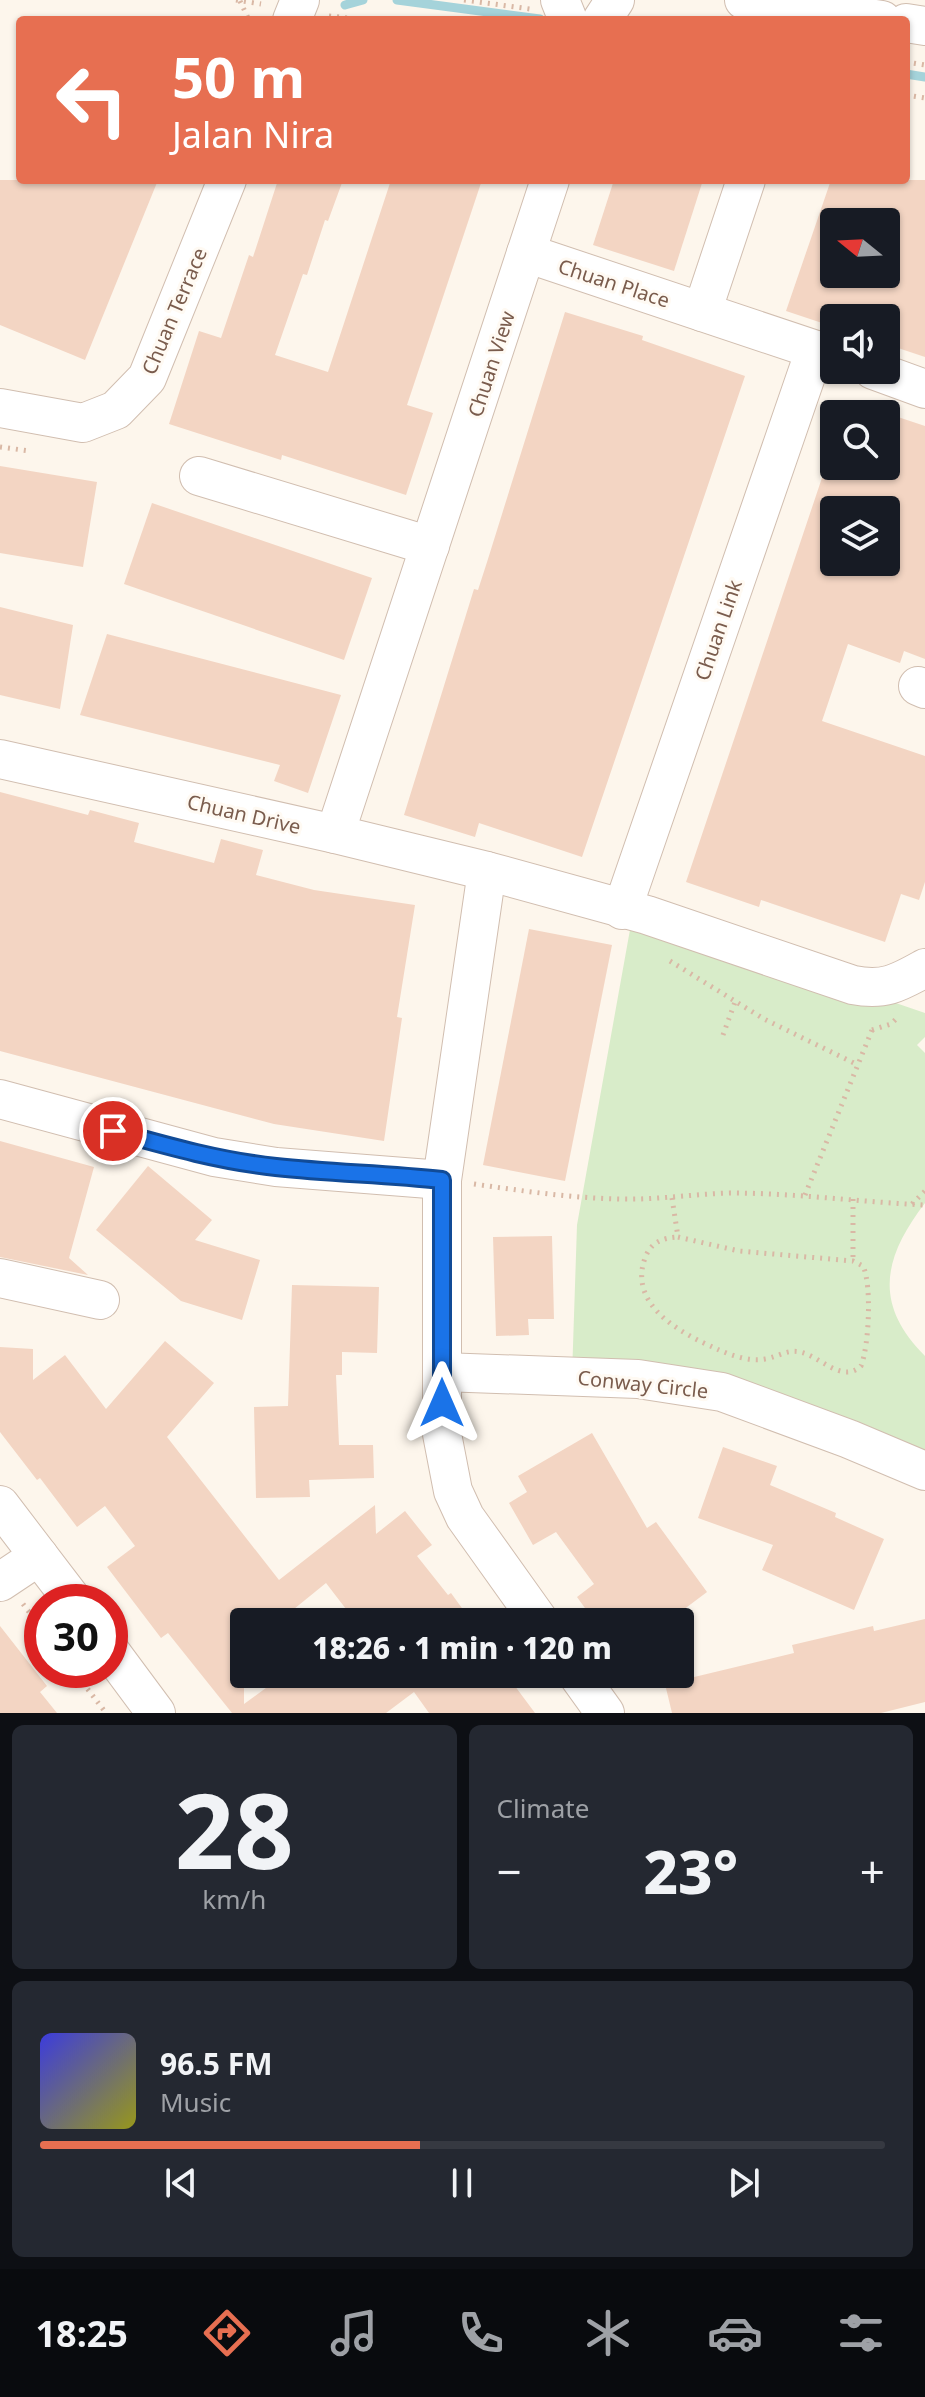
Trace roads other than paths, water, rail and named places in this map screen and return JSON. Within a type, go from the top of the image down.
[{"type":"street","points":[[744,0],[854,16]]},
{"type":"street","name":"Chuan Terrace","points":[[0,408],[83,423],[116,410],[147,378],[225,184]]},
{"type":"street","name":"Chuan View","points":[[335,834],[549,184]]},
{"type":"street","points":[[702,312],[745,184]]},
{"type":"street","name":"Chuan Place","points":[[526,253],[820,352]]},
{"type":"street","name":"Chuan Link","points":[[634,912],[820,365]]},
{"type":"street","points":[[900,380],[925,389]]},
{"type":"street","points":[[199,476],[430,546]]},
{"type":"street","name":"Chuan Drive","points":[[0,759],[487,871],[634,912],[862,987],[895,985],[925,968]]},
{"type":"street","points":[[487,871],[442,1180],[442,1434],[453,1491],[465,1517],[530,1608]]},
{"type":"street","points":[[0,1099],[214,1157],[276,1167],[442,1180]]},
{"type":"street","points":[[0,1278],[100,1300]]},
{"type":"street","name":"Conway Circle","points":[[442,1372],[638,1379],[722,1392],[925,1471]]},
{"type":"street","points":[[0,1505],[60,1584]]},
{"type":"street","points":[[0,1582],[39,1556]]},
{"type":"street","points":[[128,1675],[156,1713]]},
{"type":"street","points":[[587,1688],[605,1713]]},
{"type":"waterway","points":[[345,5],[363,0]]},
{"type":"waterway","points":[[397,0],[517,16]]},
{"type":"waterway","points":[[910,75],[925,77]]}]
